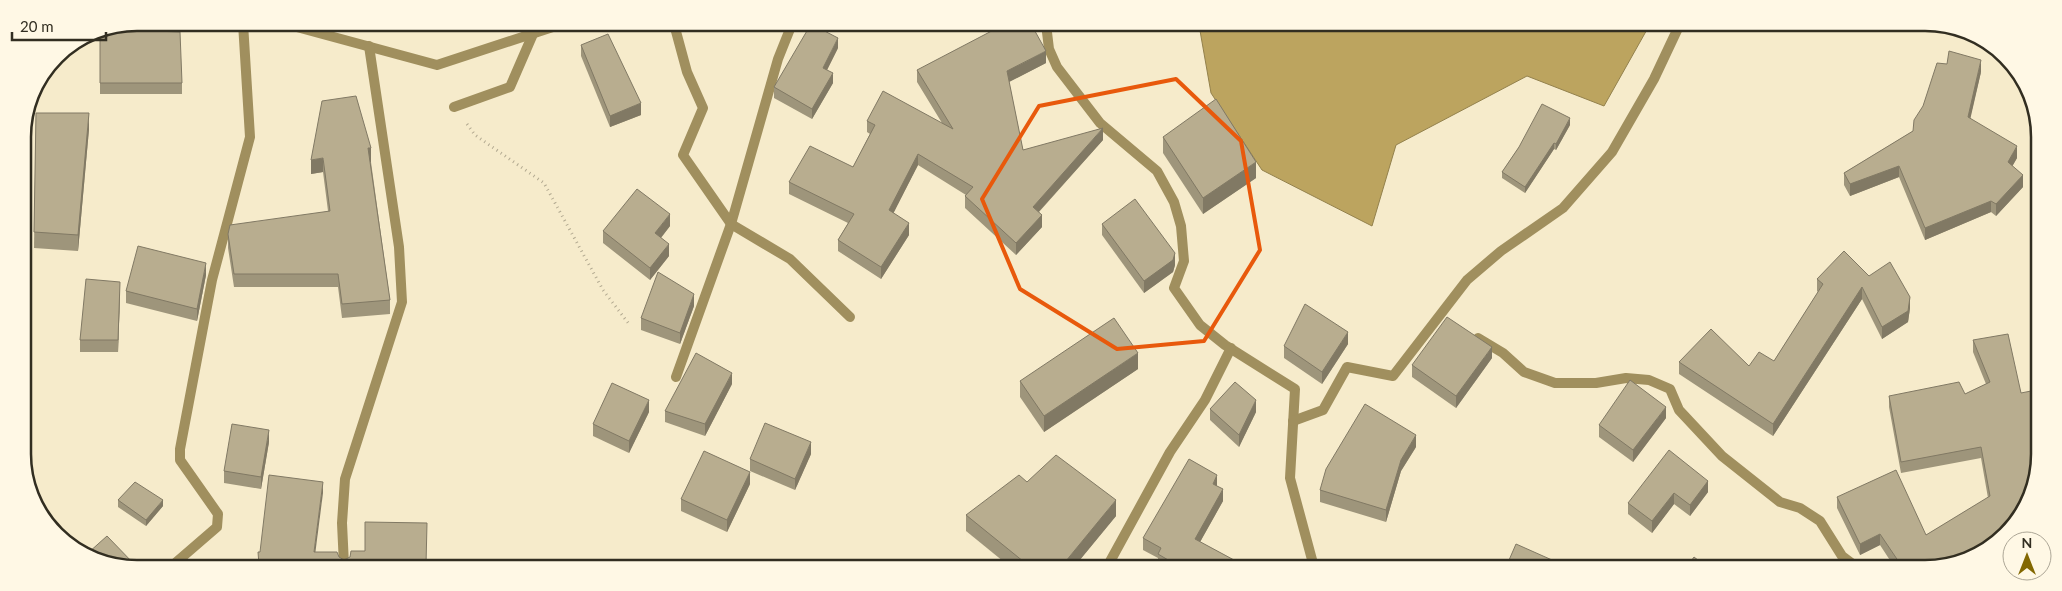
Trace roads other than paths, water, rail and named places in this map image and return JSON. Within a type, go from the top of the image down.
[{"type":"street","points":[[180,560],[217,527],[219,522],[218,514],[180,460],[180,449],[212,280],[250,137],[243,31]]},
{"type":"street","points":[[312,31],[437,65],[542,31]]},
{"type":"street","points":[[676,31],[686,72],[703,108],[683,155],[731,224],[790,259],[850,317]]},
{"type":"street","points":[[676,377],[731,224],[778,59],[789,31]]},
{"type":"street","points":[[1047,31],[1049,49],[1057,67],[1100,123],[1157,171],[1174,202],[1181,226],[1184,261],[1174,288],[1200,326],[1294,389],[1290,478],[1312,560]]},
{"type":"street","points":[[1293,421],[1323,410],[1347,367],[1392,376],[1444,319],[1467,280],[1501,251],[1562,208],[1612,152],[1654,79],[1677,31]]},
{"type":"street","points":[[454,108],[510,87],[533,34]]},
{"type":"street","points":[[344,560],[342,523],[345,479],[402,302],[398,247],[369,46]]},
{"type":"street","points":[[1472,335],[1503,353],[1524,372],[1555,383],[1596,383],[1626,378],[1649,380],[1670,389],[1679,410],[1722,456],[1780,502],[1800,508],[1820,521],[1842,556],[1847,560]]},
{"type":"street","points":[[1112,560],[1170,452],[1205,400],[1231,348]]}]
